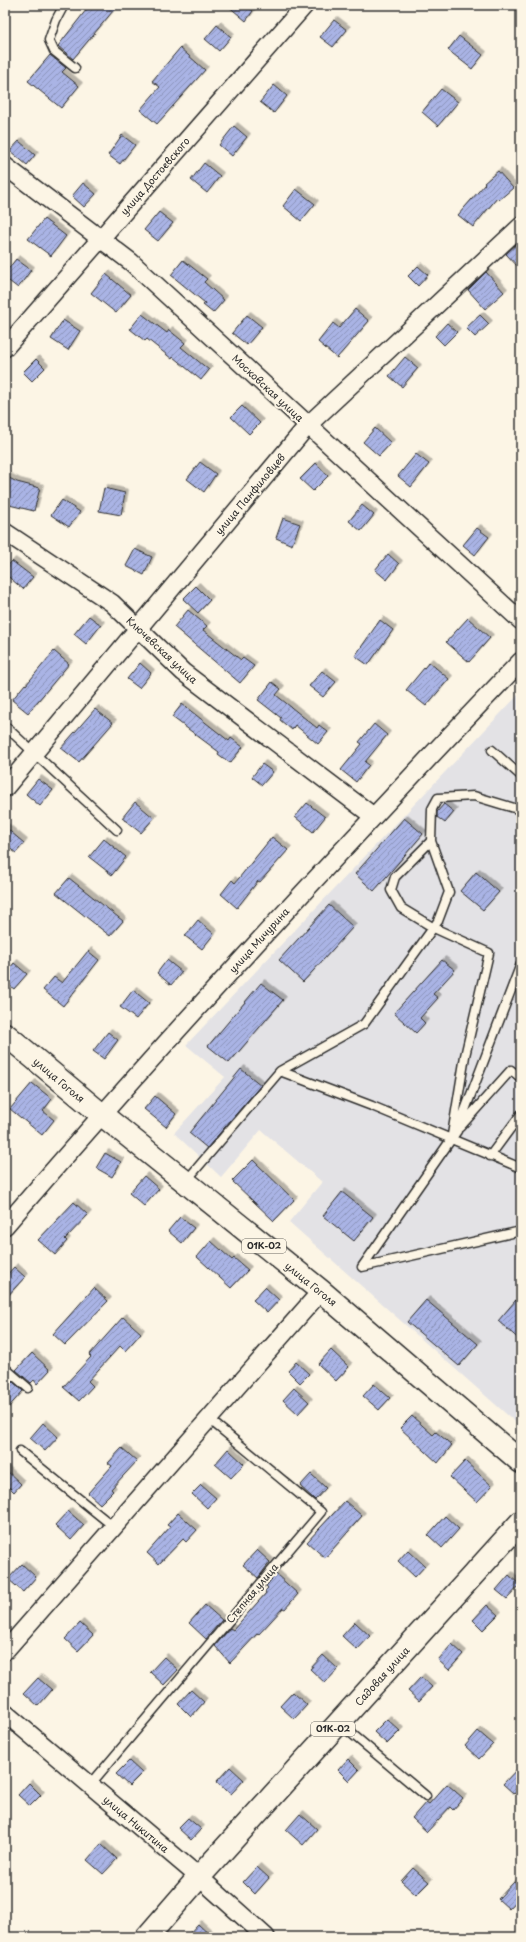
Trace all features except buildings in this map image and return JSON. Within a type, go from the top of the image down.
[{"type":"main road","name":"улица Гоголя","points":[[5,1034],[101,1114],[321,1291],[521,1462]]},
{"type":"main road","name":"Садовая улица","points":[[147,1937],[199,1877],[521,1522]]},
{"type":"street","name":"улица Достоевского","points":[[5,348],[305,5]]},
{"type":"street","name":"Московская улица","points":[[5,166],[132,262],[521,621]]},
{"type":"street","name":"улица Панфиловцев","points":[[5,788],[308,425],[521,226]]},
{"type":"street","name":"Ключевская улица","points":[[5,532],[112,602],[183,672],[373,816]]},
{"type":"street","name":"улица Мичурина","points":[[5,1226],[101,1114],[373,816],[521,661]]},
{"type":"street","points":[[5,1651],[321,1291]]},
{"type":"street","name":"улица Никитина","points":[[5,1713],[199,1877],[266,1937]]},
{"type":"lane","points":[[64,5],[49,40],[54,51],[75,68]]},
{"type":"lane","points":[[5,726],[35,752],[117,830]]},
{"type":"lane","points":[[492,750],[521,776]]},
{"type":"lane","points":[[185,1182],[280,1071],[364,1024],[434,928],[449,892],[431,841],[432,809],[438,798],[474,796],[521,810]]},
{"type":"lane","points":[[431,841],[395,877],[391,890],[401,908],[434,928],[489,953],[465,1056],[451,1139]]},
{"type":"lane","points":[[457,1131],[521,964]]},
{"type":"lane","points":[[521,1078],[511,1070],[457,1131],[362,1267],[521,1231]]},
{"type":"lane","points":[[280,1071],[372,1106],[521,1168]]},
{"type":"lane","points":[[490,1156],[521,1114]]},
{"type":"lane","points":[[5,1368],[28,1388]]},
{"type":"lane","name":"Степная улица","points":[[90,1785],[321,1512],[209,1419]]},
{"type":"lane","points":[[20,1451],[114,1526]]},
{"type":"lane","points":[[339,1723],[426,1796]]},
{"type":"shaded area","points":[[521,692],[521,1427],[289,1222],[322,1182],[261,1130],[221,1177],[174,1133],[225,1077],[186,1045]]}]
